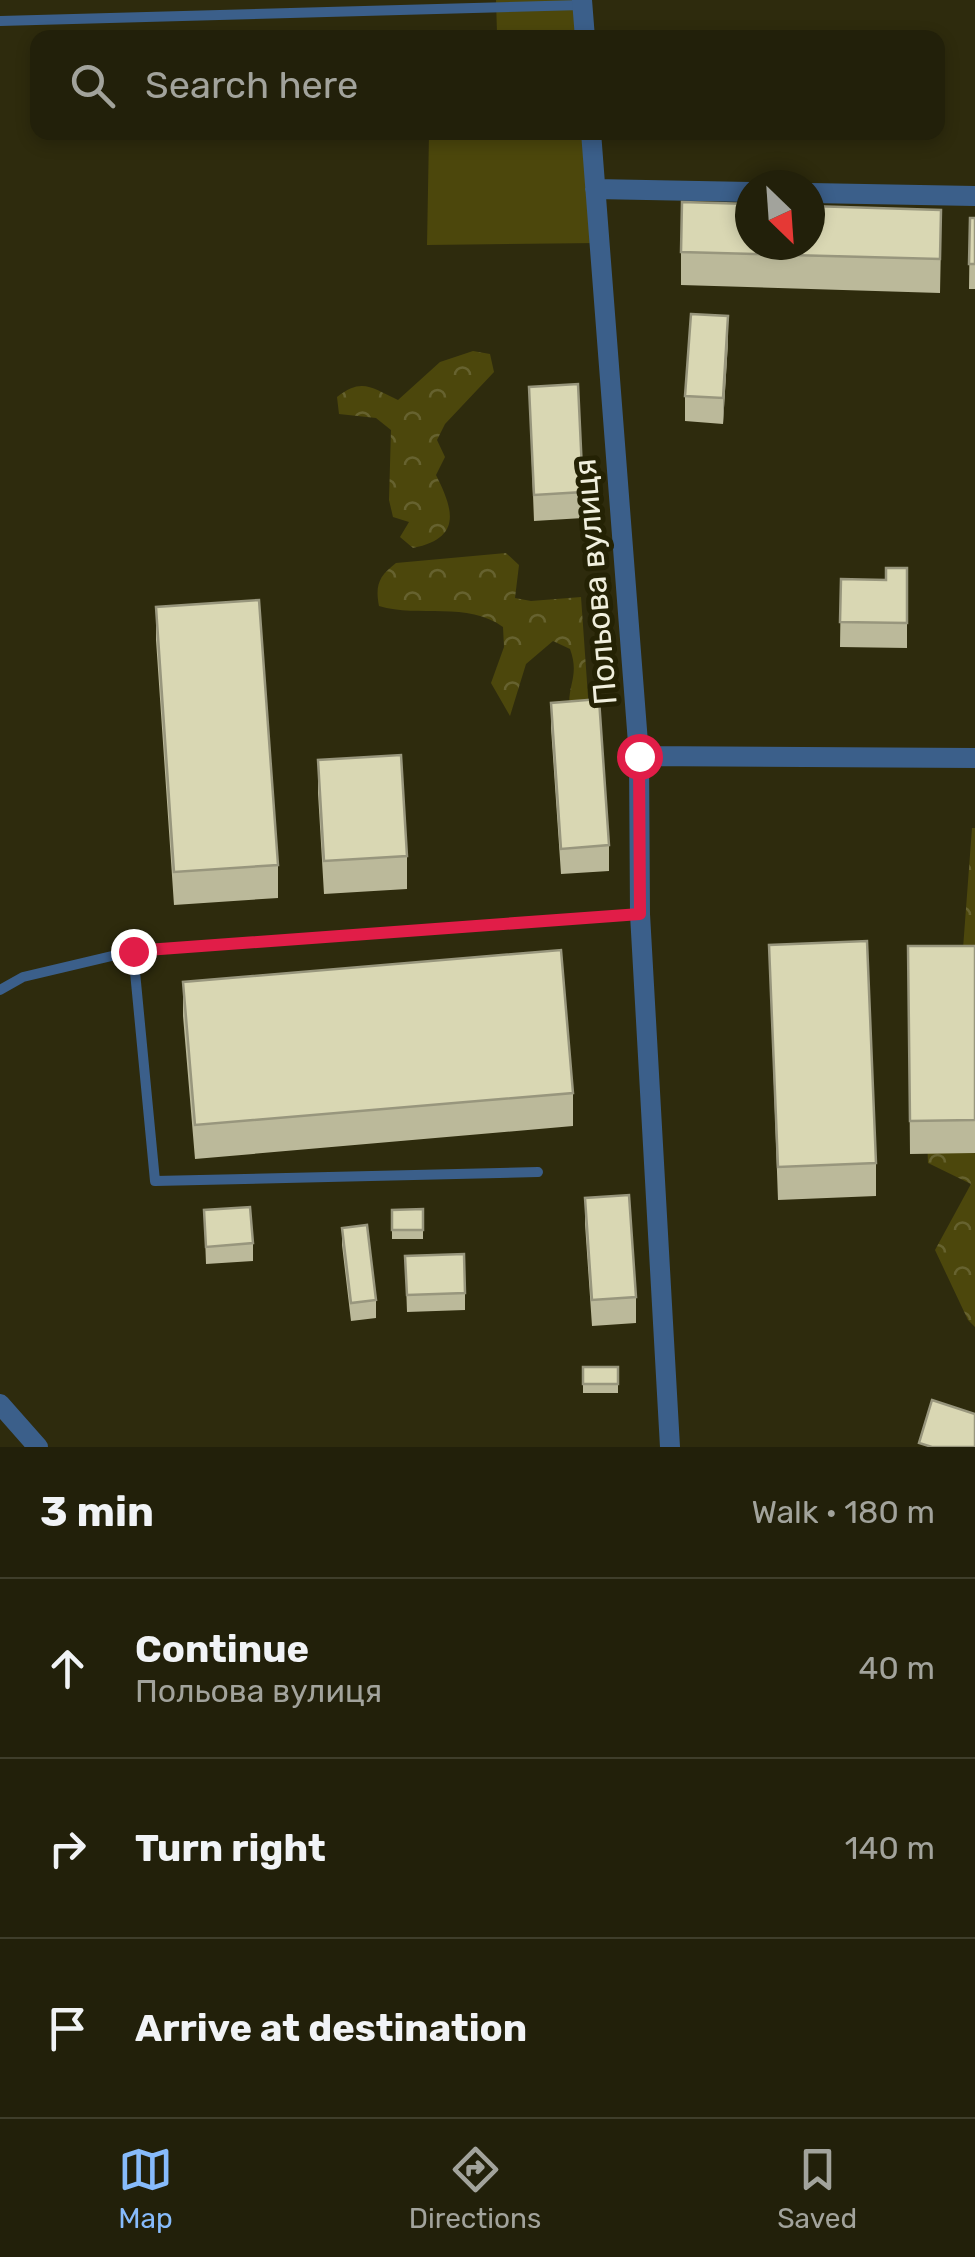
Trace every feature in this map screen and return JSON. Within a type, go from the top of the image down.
[{"type":"street","points":[[582,3],[584,30]]},
{"type":"street","name":"Польова вулиця","points":[[592,140],[639,756],[640,914],[670,1447]]},
{"type":"street","points":[[595,189],[735,192]]},
{"type":"street","points":[[825,193],[975,196]]},
{"type":"street","points":[[639,756],[975,758]]},
{"type":"street","points":[[0,1404],[38,1447]]},
{"type":"lane","points":[[0,21],[582,3]]},
{"type":"lane","points":[[0,990],[22,977],[133,951],[640,914]]},
{"type":"lane","points":[[133,951],[155,1181],[538,1172]]},
{"type":"green space","points":[[496,0],[582,0],[584,30],[497,30]]},
{"type":"green space","points":[[429,140],[592,140],[599,243],[427,245]]},
{"type":"green space","points":[[473,351],[490,354],[494,372],[445,424],[437,440],[445,457],[436,475],[447,499],[450,520],[440,537],[413,548],[400,537],[409,522],[393,517],[389,500],[391,430],[376,418],[339,414],[337,397],[360,386],[398,400],[440,362]]},
{"type":"green space","points":[[506,553],[519,565],[515,598],[531,601],[581,597],[590,725],[571,717],[569,698],[574,668],[570,649],[553,641],[526,664],[510,716],[491,683],[504,647],[503,627],[474,614],[379,606],[380,582],[396,563]]},
{"type":"green space","points":[[972,828],[975,1327],[935,1250],[971,1184],[928,1163],[924,1066],[960,989]]},
{"type":"building","points":[[682,202],[735,204],[735,253],[681,252]]},
{"type":"building","points":[[825,206],[941,210],[940,259],[825,256]]},
{"type":"building","points":[[970,218],[975,218],[975,264],[969,264]]},
{"type":"building","points":[[691,314],[728,316],[723,398],[685,396]]},
{"type":"building","points":[[578,384],[583,492],[534,495],[529,387]]},
{"type":"building","points":[[886,568],[907,568],[907,623],[840,622],[841,579],[886,580]]},
{"type":"building","points":[[259,600],[278,865],[174,872],[156,607]]},
{"type":"building","points":[[599,699],[609,845],[561,849],[551,703]]},
{"type":"building","points":[[401,755],[407,856],[324,861],[318,760]]},
{"type":"building","points":[[867,941],[876,1163],[778,1167],[769,945]]},
{"type":"building","points":[[908,946],[975,946],[975,1120],[910,1121]]},
{"type":"building","points":[[561,950],[573,1093],[195,1125],[183,982]]},
{"type":"building","points":[[629,1195],[636,1297],[592,1300],[585,1198]]},
{"type":"building","points":[[250,1207],[253,1243],[206,1247],[204,1210]]},
{"type":"building","points":[[423,1209],[423,1230],[392,1230],[392,1210]]},
{"type":"building","points":[[367,1225],[376,1300],[351,1303],[342,1228]]},
{"type":"building","points":[[464,1254],[465,1293],[407,1295],[405,1256]]},
{"type":"building","points":[[583,1367],[618,1367],[618,1384],[583,1384]]},
{"type":"building","points":[[932,1400],[975,1414],[975,1447],[932,1447],[919,1443]]},
{"type":"route","points":[[133,951],[640,914],[639,756]]}]
